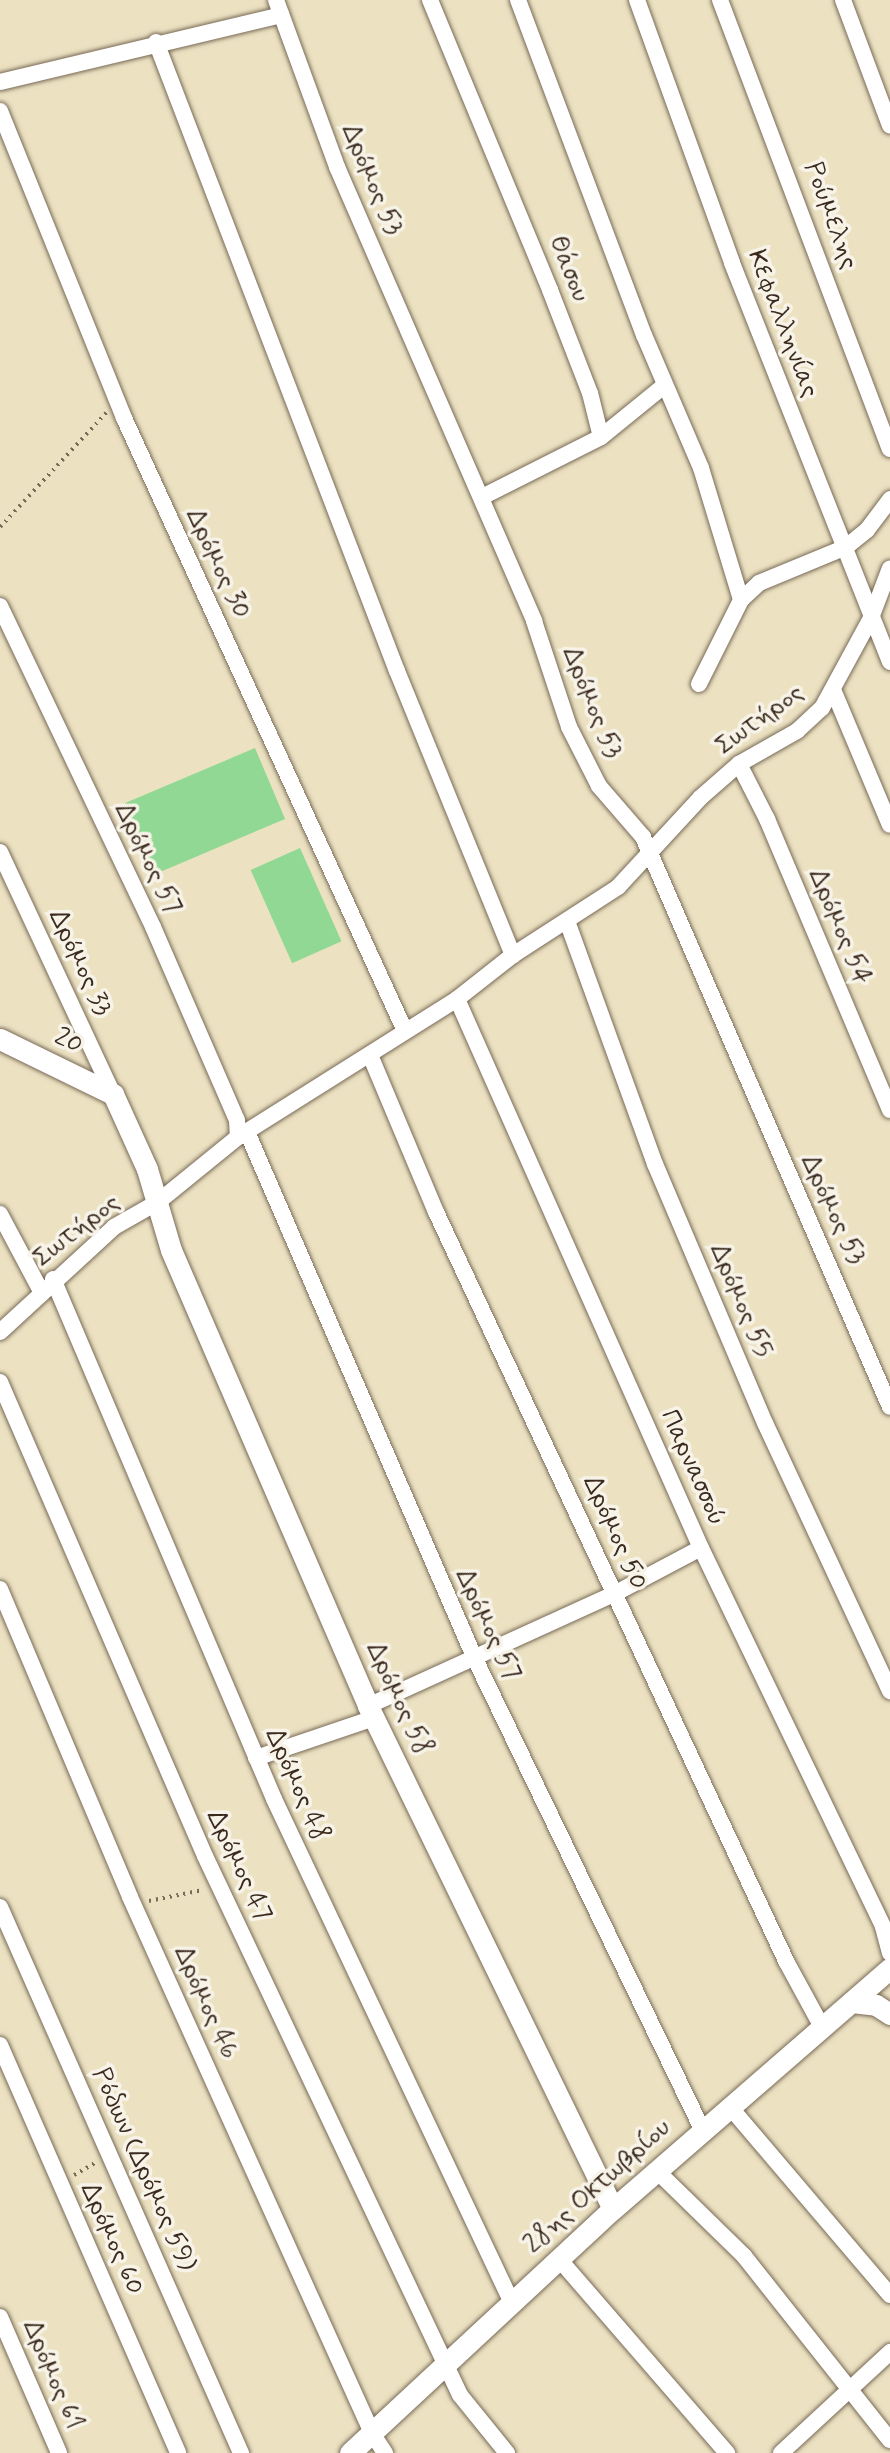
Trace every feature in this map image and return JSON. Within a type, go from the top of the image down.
[{"type":"street","name":"Θάσου","points":[[430,0],[550,290],[590,393],[601,437]]},
{"type":"street","points":[[518,0],[666,385],[701,468],[741,600]]},
{"type":"street","name":"Κεφαλληνίας","points":[[637,0],[732,263],[890,662]]},
{"type":"street","name":"Ρούμελης","points":[[720,0],[890,449]]},
{"type":"street","points":[[843,0],[890,126]]},
{"type":"street","points":[[0,82],[278,8]]},
{"type":"street","name":"Δρόμος 53","points":[[278,8],[337,167],[534,621],[569,727],[599,786],[635,823],[890,1407]]},
{"type":"street","points":[[156,42],[397,671],[513,955]]},
{"type":"street","name":"Δρόμος 30","points":[[0,111],[117,401],[405,1031]]},
{"type":"street","points":[[482,497],[601,437],[666,385]]},
{"type":"street","points":[[699,684],[741,600],[759,583],[846,547],[867,530],[890,499]]},
{"type":"street","name":"Σωτήρος","points":[[0,1332],[53,1279],[114,1227],[158,1202],[242,1135],[457,999],[513,955],[618,887],[650,856],[700,798],[739,764],[810,720],[834,692],[871,618],[890,568]]},
{"type":"street","name":"Δρόμος 57","points":[[0,606],[153,927],[242,1135],[475,1659],[703,2131]]},
{"type":"street","points":[[834,692],[890,825]]},
{"type":"street","name":"Δρόμος 54","points":[[739,764],[767,818],[890,1110]]},
{"type":"street","name":"Δρόμος 33","points":[[0,852],[113,1094]]},
{"type":"street","name":"Δρόμος 55","points":[[567,921],[655,1164],[765,1423],[890,1691]]},
{"type":"street","name":"Παρνασσού","points":[[457,999],[701,1548],[883,1927],[890,1954]]},
{"type":"street","name":"20","points":[[0,1039],[113,1094]]},
{"type":"street","name":"Δρόμος 50","points":[[370,1055],[436,1212],[786,1961],[822,2027]]},
{"type":"street","name":"Δρόμος 58","points":[[113,1094],[158,1202],[171,1250],[371,1712],[613,2209]]},
{"type":"street","points":[[0,1214],[41,1291]]},
{"type":"street","name":"Δρόμος 48","points":[[53,1279],[256,1758],[512,2303]]},
{"type":"street","name":"Δρόμος 47","points":[[0,1382],[219,1885],[460,2395],[507,2453]]},
{"type":"street","points":[[256,1758],[371,1712],[475,1659],[614,1594],[701,1548]]},
{"type":"street","name":"Δρόμος 46","points":[[0,1589],[133,1903],[372,2433],[385,2453]]},
{"type":"street","name":"Ρόδων (Δρόμος 59)","points":[[0,1907],[241,2453]]},
{"type":"street","name":"28ης Οκτωβρίου","points":[[350,2453],[613,2209],[890,1968]]},
{"type":"street","points":[[852,2002],[876,2005],[890,2014]]},
{"type":"street","name":"Δρόμος 60","points":[[0,2045],[177,2453]]},
{"type":"street","points":[[730,2107],[890,2295]]},
{"type":"street","points":[[657,2171],[744,2256],[834,2367],[848,2391],[890,2440]]},
{"type":"street","points":[[559,2259],[727,2453]]},
{"type":"street","name":"Δρόμος 61","points":[[0,2317],[59,2453]]},
{"type":"street","points":[[781,2453],[890,2352]]},
{"type":"path","points":[[0,527],[117,401]]},
{"type":"path","points":[[133,1903],[219,1885]]},
{"type":"path","points":[[60,2182],[109,2152]]},
{"type":"green space","points":[[255,748],[285,819],[155,874],[125,803]]},
{"type":"green space","points":[[300,848],[341,941],[292,963],[251,870]]}]
